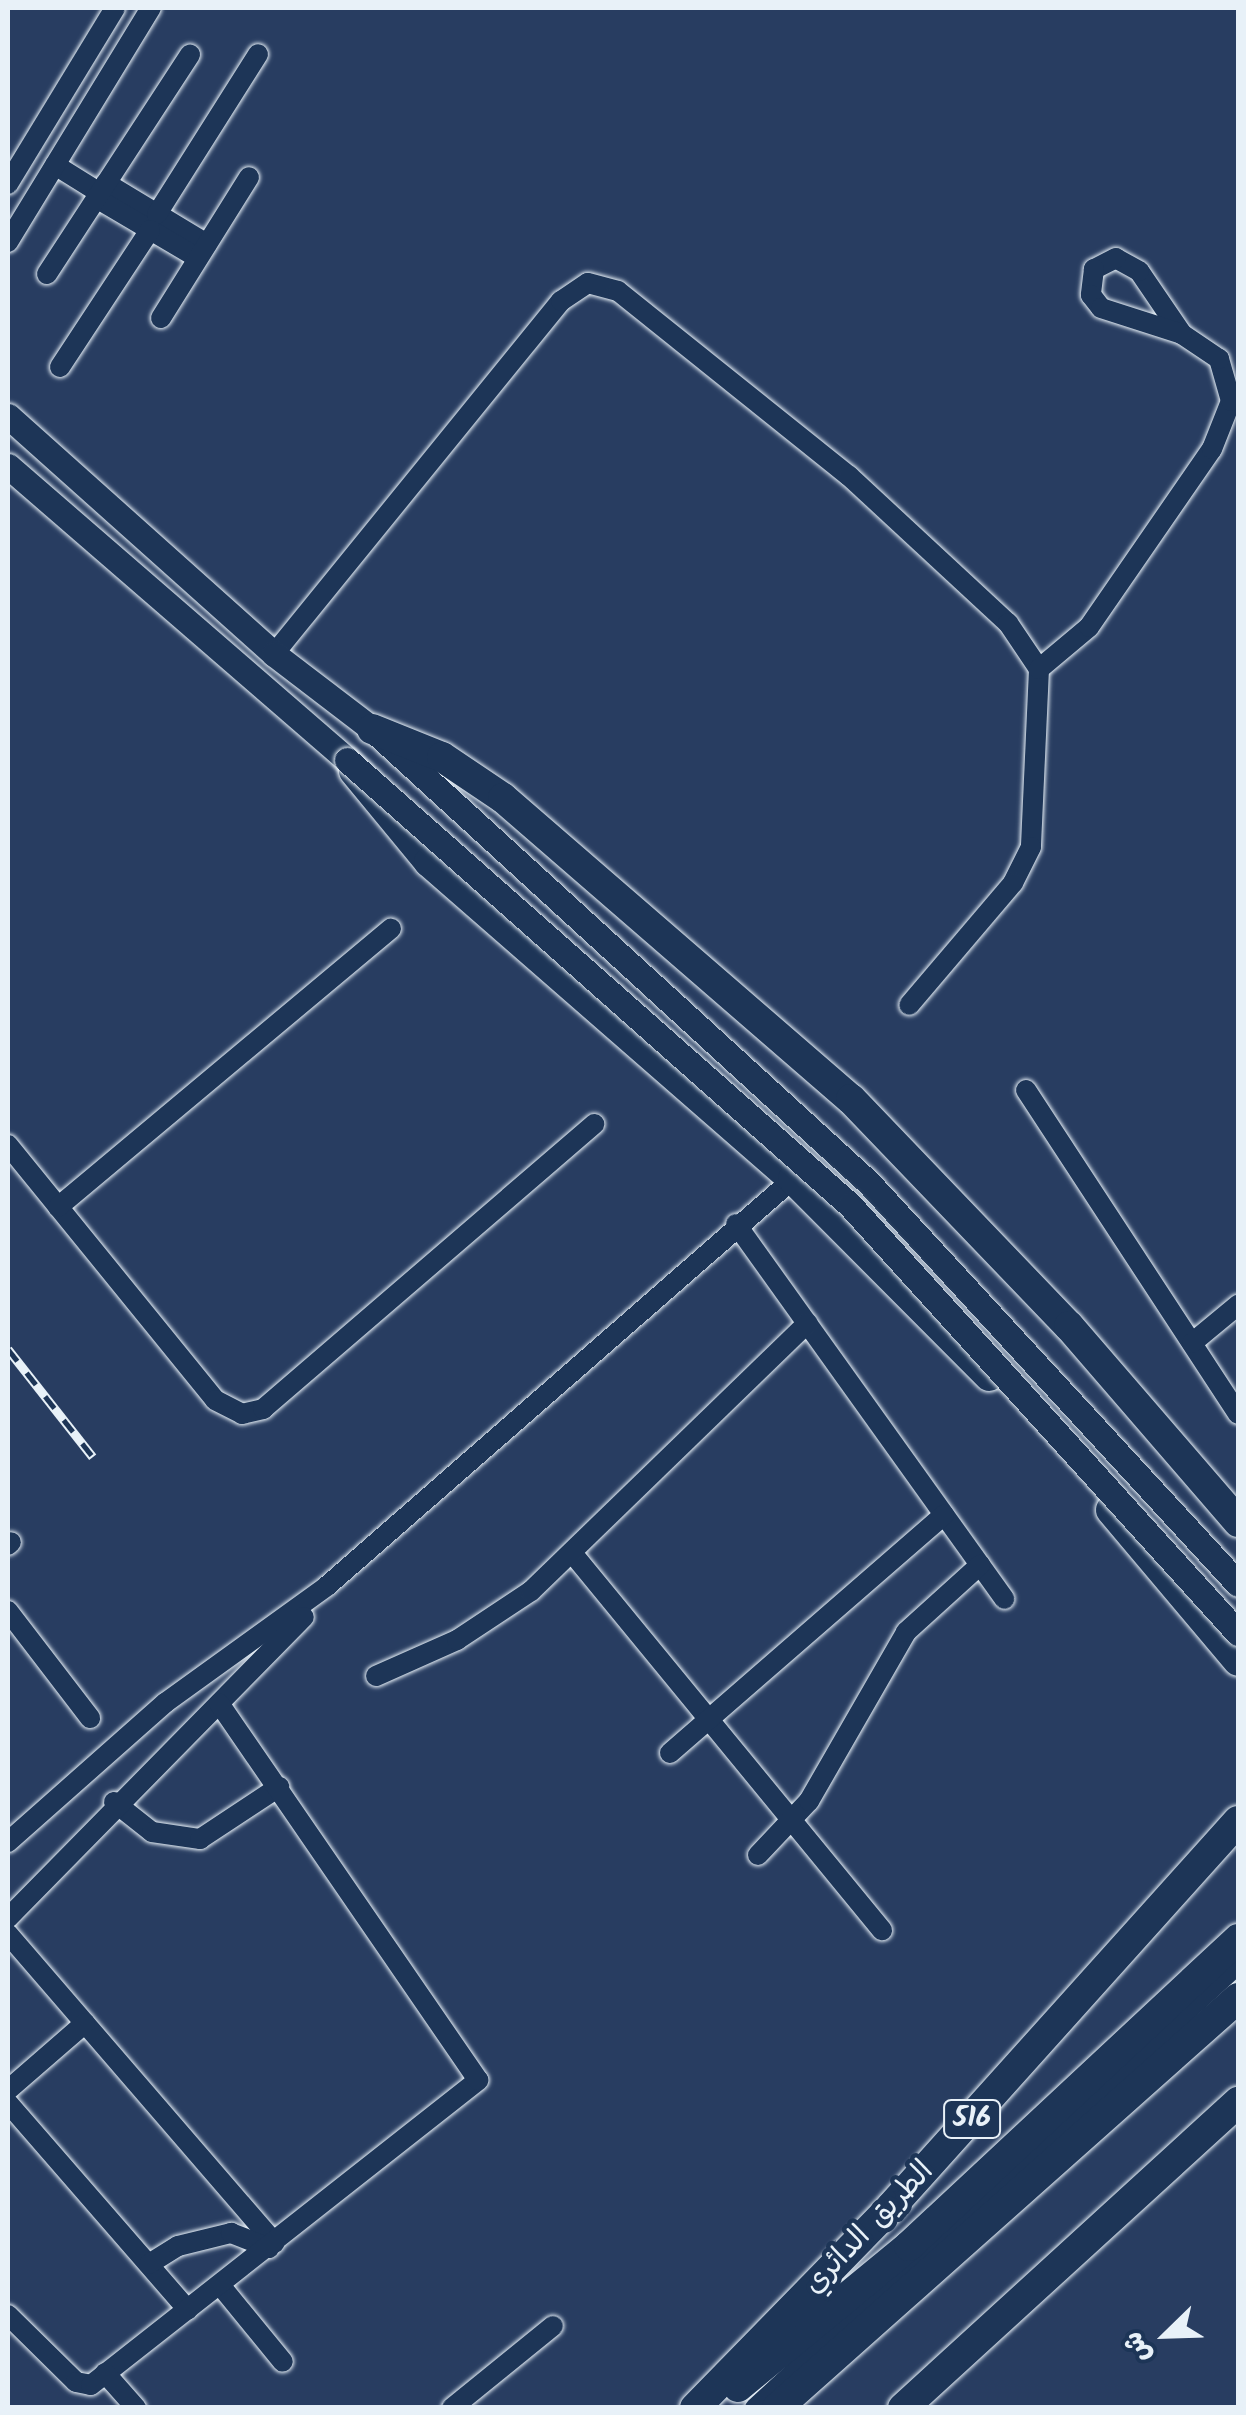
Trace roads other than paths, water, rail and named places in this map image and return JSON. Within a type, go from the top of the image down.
[{"type":"highway","points":[[372,729],[442,757],[504,798],[851,1100],[994,1244],[1238,1522]]},
{"type":"highway","points":[[347,760],[438,871],[793,1179],[1231,1633],[1238,1661]]},
{"type":"highway","name":"الطريق الدائري","points":[[694,2408],[918,2178],[1238,1821]]},
{"type":"highway","name":"الطريق الدائري","points":[[713,2408],[909,2246],[1238,1939]]},
{"type":"highway","points":[[777,2408],[1238,1998]]},
{"type":"highway","points":[[903,2408],[1238,2102]]},
{"type":"main road","points":[[8,416],[274,654],[372,729],[868,1182],[1238,1584]]},
{"type":"main road","points":[[8,466],[850,1205],[1231,1633]]},
{"type":"lane","points":[[8,184],[115,8]]},
{"type":"lane","points":[[8,242],[151,8]]},
{"type":"lane","points":[[60,367],[258,54]]},
{"type":"lane","points":[[46,274],[190,55]]},
{"type":"lane","points":[[55,165],[203,251]]},
{"type":"lane","points":[[161,318],[249,177]]},
{"type":"lane","points":[[1038,669],[1089,627],[1223,430],[1226,372],[1182,334],[1124,260],[1094,270],[1090,295],[1102,308],[1182,334]]},
{"type":"lane","points":[[274,654],[561,301],[588,283],[618,291],[812,444],[1008,623],[1038,669],[1031,846],[1012,883],[909,1005]]},
{"type":"lane","points":[[58,1206],[391,928]]},
{"type":"lane","points":[[1026,1090],[1238,1414]]},
{"type":"lane","points":[[8,1145],[215,1400],[253,1413],[594,1124]]},
{"type":"lane","points":[[8,1918],[114,1802],[219,1702],[327,1586],[736,1224],[793,1179]]},
{"type":"lane","points":[[736,1224],[1004,1598]]},
{"type":"lane","points":[[1192,1343],[1238,1305]]},
{"type":"lane","points":[[376,1676],[482,1625],[573,1554],[808,1324]]},
{"type":"lane","points":[[670,1753],[944,1515]]},
{"type":"lane","points":[[573,1554],[882,1930]]},
{"type":"lane","points":[[758,1855],[794,1823],[896,1646],[980,1565]]},
{"type":"lane","points":[[8,1842],[164,1703],[327,1586]]},
{"type":"lane","points":[[8,1612],[90,1718]]},
{"type":"lane","points":[[8,2315],[79,2385],[106,2373],[478,2080],[219,1702]]},
{"type":"lane","points":[[114,1802],[152,1832],[200,1839],[278,1788]]},
{"type":"lane","points":[[8,1934],[272,2245]]},
{"type":"lane","points":[[756,2408],[1238,1964]]},
{"type":"lane","points":[[8,2090],[84,2022]]},
{"type":"lane","points":[[8,2103],[188,2310]]},
{"type":"lane","points":[[149,2264],[178,2246],[231,2233],[272,2245]]},
{"type":"lane","points":[[220,2285],[283,2362]]},
{"type":"lane","points":[[452,2408],[552,2326]]},
{"type":"lane","points":[[106,2373],[136,2408]]},
{"type":"railway","points":[[8,1349],[93,1457]]}]
